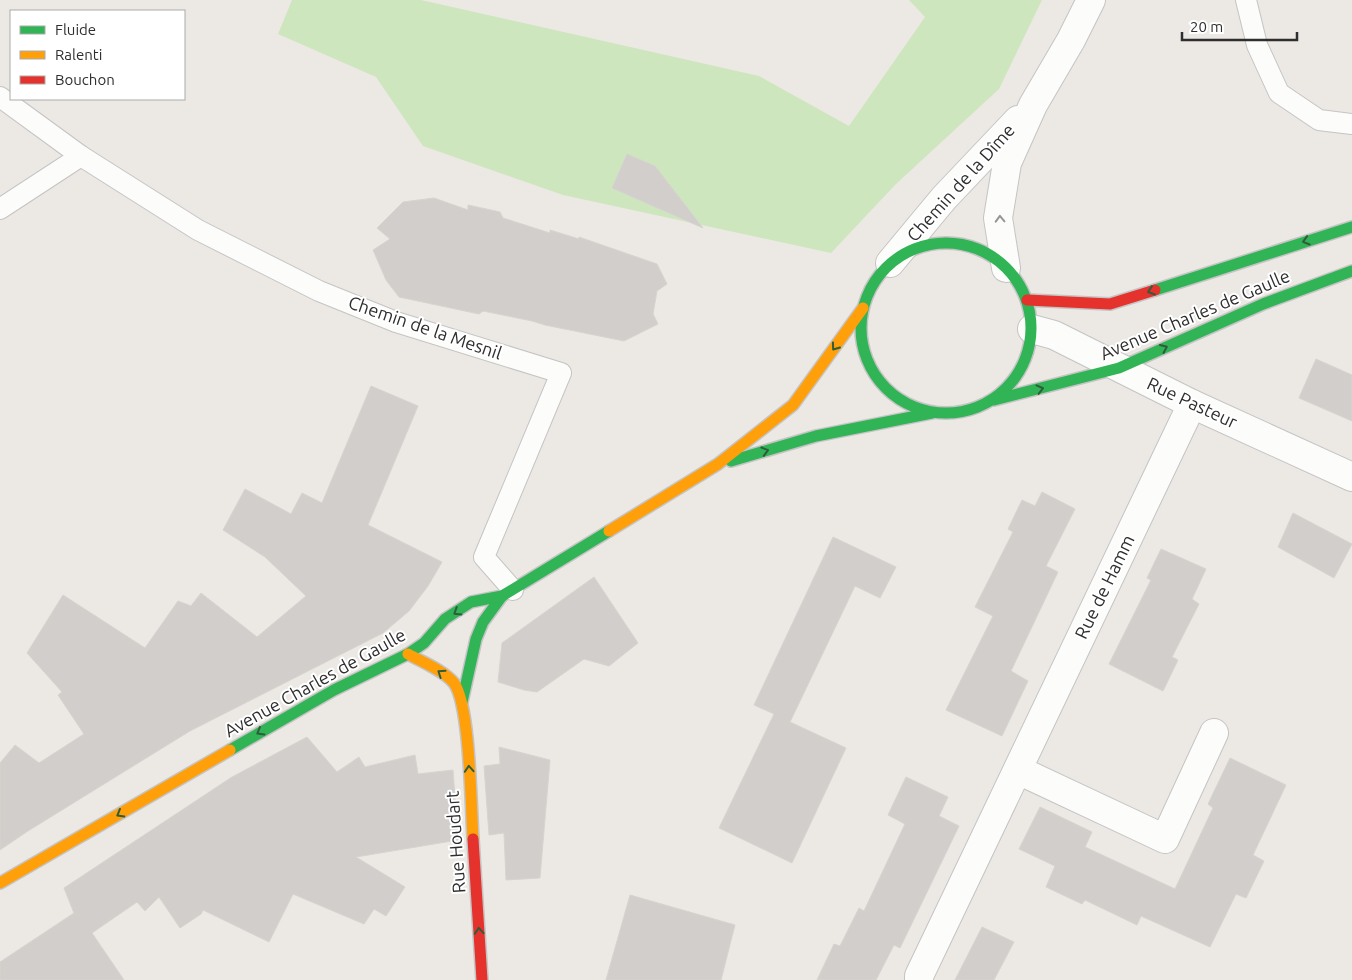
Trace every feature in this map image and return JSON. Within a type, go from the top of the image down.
[{"type":"street","name":"Chemin de la Dîme","points":[[1006,268],[998,218],[1007,163],[1033,105],[1092,0]]},
{"type":"street","name":"Chemin de la Dîme","points":[[890,263],[944,198],[1033,105]]},
{"type":"street","name":"Avenue Charles de Gaulle","points":[[1027,300],[1110,304],[1352,227]]},
{"type":"street","points":[[936,244],[962,244],[986,253],[1006,268],[1016,279],[1027,300],[1032,329],[1027,357],[1013,382],[992,400],[973,410],[953,414],[932,413],[906,404],[883,386],[868,363],[860,336],[863,308],[873,284],[890,263],[912,250],[936,244]]},
{"type":"street","name":"Avenue Charles de Gaulle","points":[[992,400],[1119,368],[1262,304],[1352,271]]},
{"type":"street","name":"Avenue Charles de Gaulle","points":[[0,883],[334,690],[408,654],[424,643],[445,619],[471,602],[507,593],[718,464],[793,405],[863,308]]},
{"type":"street","name":"Rue Pasteur","points":[[1032,329],[1054,335],[1192,404],[1352,477]]},
{"type":"street","name":"Rue de Hamm","points":[[919,980],[919,976],[1192,404]]},
{"type":"street","name":"Avenue Charles de Gaulle","points":[[718,464],[816,436],[932,413]]},
{"type":"street","name":"Rue Houdart","points":[[462,702],[476,639],[483,622],[507,593]]},
{"type":"street","name":"Rue Houdart","points":[[408,654],[442,673],[454,683],[462,702],[467,742],[482,980]]},
{"type":"street","points":[[1018,770],[1164,839],[1214,733]]},
{"type":"lane","points":[[1246,0],[1257,45],[1279,93],[1319,120],[1352,124]]},
{"type":"lane","points":[[0,98],[81,156],[0,210]]},
{"type":"lane","name":"Chemin de la Mesnil","points":[[81,156],[198,230],[319,290],[396,322],[562,373],[484,557],[507,593]]},
{"type":"green space","points":[[292,0],[421,0],[759,76],[849,126],[925,17],[909,0],[1042,0],[999,89],[896,184],[831,253],[563,195],[423,146],[376,77],[278,34]]},
{"type":"building","points":[[627,154],[655,166],[703,228],[612,188]]},
{"type":"building","points":[[434,198],[468,210],[468,205],[500,212],[503,218],[550,233],[550,230],[579,239],[579,237],[657,264],[667,284],[657,291],[653,314],[658,324],[624,341],[483,311],[479,314],[399,297],[386,280],[373,250],[390,239],[377,228],[403,202]]},
{"type":"building","points":[[1316,359],[1352,375],[1352,421],[1299,398]]},
{"type":"building","points":[[371,386],[418,406],[368,525],[442,562],[428,586],[409,611],[383,633],[190,731],[0,850],[0,763],[15,745],[39,763],[84,734],[58,695],[62,692],[27,653],[63,595],[145,648],[178,601],[191,606],[201,593],[257,637],[306,596],[265,557],[223,530],[245,489],[291,514],[302,493],[322,503]]},
{"type":"building","points":[[1042,492],[1075,509],[1046,566],[1058,572],[1011,671],[1028,681],[1002,736],[946,710],[993,616],[975,607],[1013,532],[1008,529],[1022,500],[1035,506]]},
{"type":"building","points":[[1293,513],[1352,544],[1334,578],[1278,547]]},
{"type":"building","points":[[833,537],[896,567],[880,598],[855,586],[790,722],[846,748],[792,863],[719,828],[774,714],[754,705]]},
{"type":"building","points":[[1161,549],[1206,569],[1192,599],[1199,604],[1172,657],[1178,660],[1163,691],[1109,664],[1151,580],[1147,578]]},
{"type":"building","points":[[594,577],[638,643],[609,666],[584,659],[537,692],[498,682],[502,643]]},
{"type":"building","points":[[307,737],[337,772],[359,757],[365,767],[415,755],[418,774],[453,770],[458,840],[356,857],[405,887],[386,916],[374,909],[364,924],[293,894],[269,942],[203,910],[201,914],[180,928],[159,897],[145,911],[137,902],[92,933],[124,980],[0,980],[0,962],[74,913],[64,888],[232,777]]},
{"type":"building","points":[[499,747],[550,760],[540,878],[506,880],[504,833],[489,835],[484,766],[500,764]]},
{"type":"building","points":[[1230,758],[1286,785],[1253,855],[1264,861],[1246,898],[1236,894],[1210,947],[1141,916],[1137,925],[1085,900],[1082,904],[1046,887],[1055,866],[1019,849],[1040,807],[1092,832],[1085,847],[1175,889],[1213,808],[1208,804]]},
{"type":"building","points":[[906,777],[948,797],[939,816],[959,826],[900,948],[894,945],[876,980],[817,980],[834,944],[840,946],[859,908],[864,911],[905,824],[888,815]]},
{"type":"building","points":[[630,895],[735,925],[721,980],[606,980]]},
{"type":"building","points":[[982,927],[1014,942],[994,980],[955,980]]},
{"type":"traffic: fast","points":[[1155,290],[1352,227]]},
{"type":"traffic: fast","points":[[938,243],[954,243],[979,249],[1000,262],[1012,274],[1025,295],[1031,328],[1025,361],[1012,382],[1000,394],[979,407],[954,413],[938,413],[913,407],[892,394],[880,382],[867,361],[861,336],[861,320],[867,295],[880,274],[892,262],[913,249],[938,243]]},
{"type":"traffic: fast","points":[[994,400],[1119,368],[1263,304],[1352,271]]},
{"type":"traffic: fast","points":[[731,461],[816,436],[932,413]]},
{"type":"traffic: fast","points":[[230,750],[334,690],[408,654],[424,643],[445,619],[471,602],[502,596],[609,531]]},
{"type":"traffic: fast","points":[[462,702],[476,639],[483,622],[502,596]]},
{"type":"traffic: slow","points":[[609,531],[718,464],[793,405],[863,308]]},
{"type":"traffic: slow","points":[[408,654],[444,674],[454,683],[459,694],[467,733],[473,839]]},
{"type":"traffic: slow","points":[[0,883],[230,750]]},
{"type":"traffic: jam","points":[[1027,300],[1110,304],[1155,290]]},
{"type":"traffic: jam","points":[[473,839],[482,980]]}]
